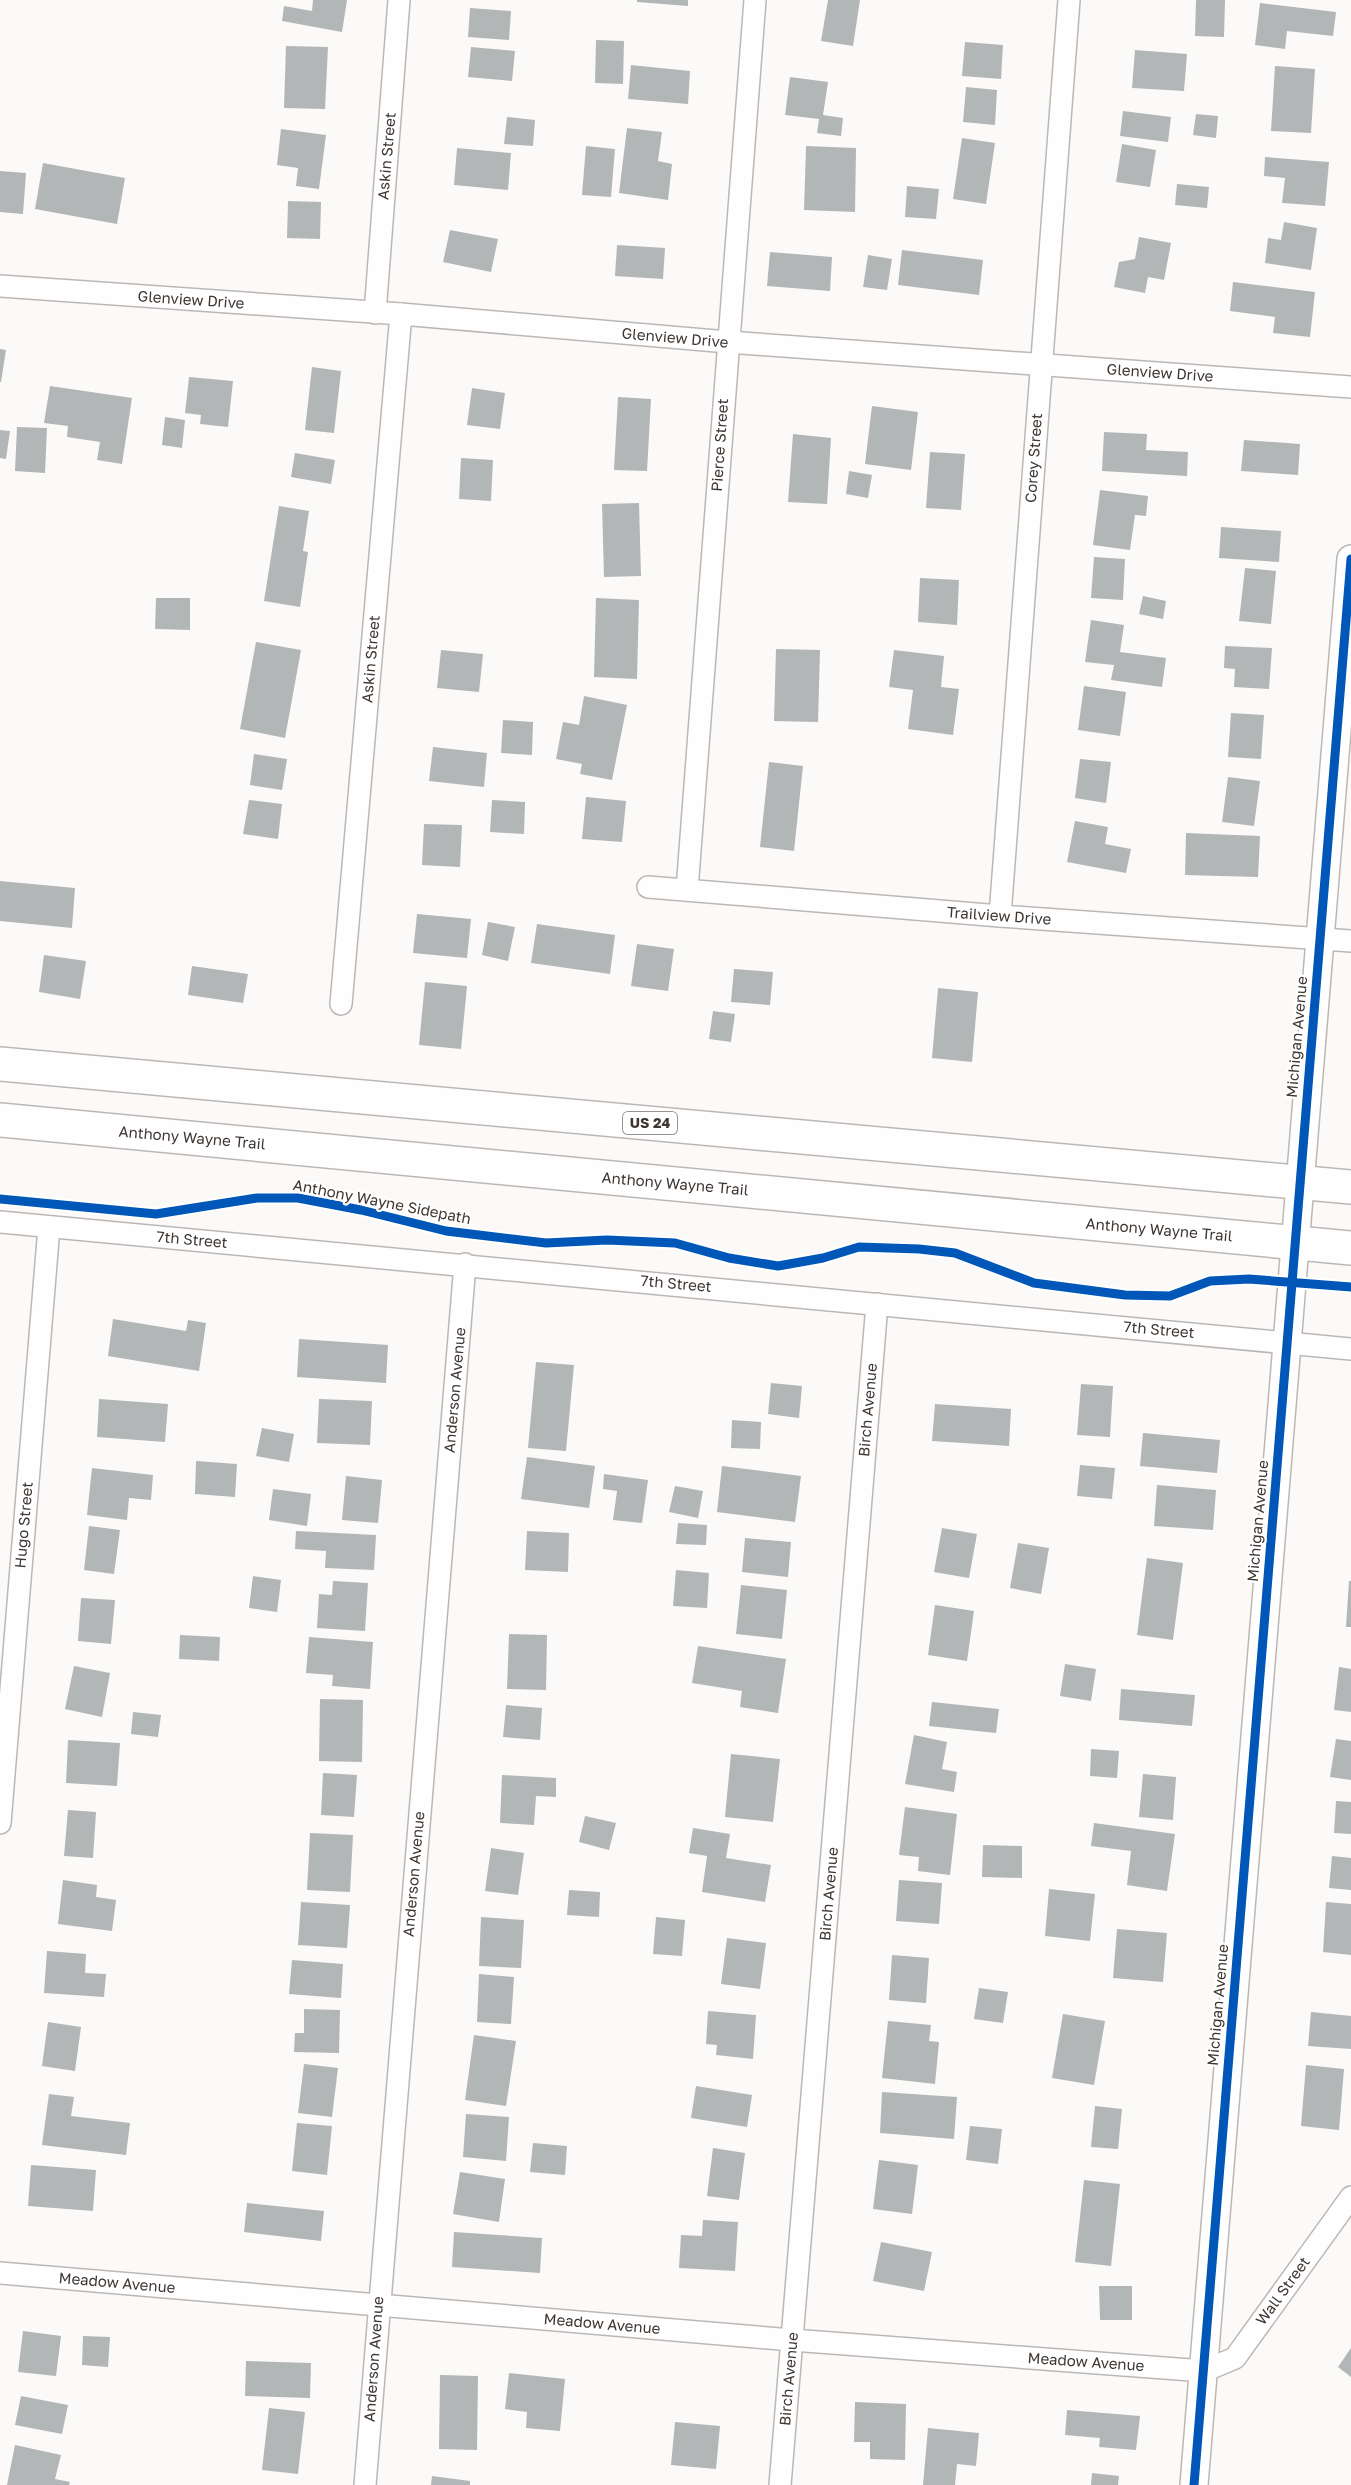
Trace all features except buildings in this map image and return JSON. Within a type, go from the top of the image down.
[{"type":"highway","name":"US 24","points":[[0,1064],[1351,1187]]},
{"type":"highway","name":"Anthony Wayne Trail","points":[[0,1119],[1351,1248]]},
{"type":"street","name":"Askin Street","points":[[375,313],[399,0]]},
{"type":"street","name":"Pierce Street","points":[[687,890],[755,0]]},
{"type":"street","name":"Corey Street","points":[[999,916],[1069,0]]},
{"type":"street","name":"Glenview Drive","points":[[0,286],[401,314],[728,342],[1351,387]]},
{"type":"street","name":"Askin Street","points":[[341,1004],[401,314]]},
{"type":"street","name":"Michigan Avenue","points":[[1194,2485],[1351,559]]},
{"type":"street","name":"Trailview Drive","points":[[648,887],[999,916],[1351,941]]},
{"type":"street","name":"7th Street","points":[[0,1222],[1351,1349]]},
{"type":"street","name":"Hugo Street","points":[[0,1823],[49,1227]]},
{"type":"street","name":"Anderson Avenue","points":[[365,2485],[465,1264]]},
{"type":"street","name":"Birch Avenue","points":[[780,2485],[877,1304]]},
{"type":"street","name":"Wall Street","points":[[1204,2372],[1235,2358],[1351,2197]]},
{"type":"street","name":"Meadow Avenue","points":[[0,2273],[792,2340],[1204,2372]]},
{"type":"cycle path","points":[[1194,2485],[1351,559]]},
{"type":"cycle path","name":"Anthony Wayne Sidepath","points":[[0,1199],[156,1214],[257,1198],[298,1198],[361,1210],[446,1231],[546,1243],[607,1240],[675,1243],[729,1258],[778,1266],[823,1258],[859,1247],[919,1249],[955,1253],[1034,1283],[1125,1295],[1170,1296],[1210,1281],[1249,1279],[1351,1287]]}]
